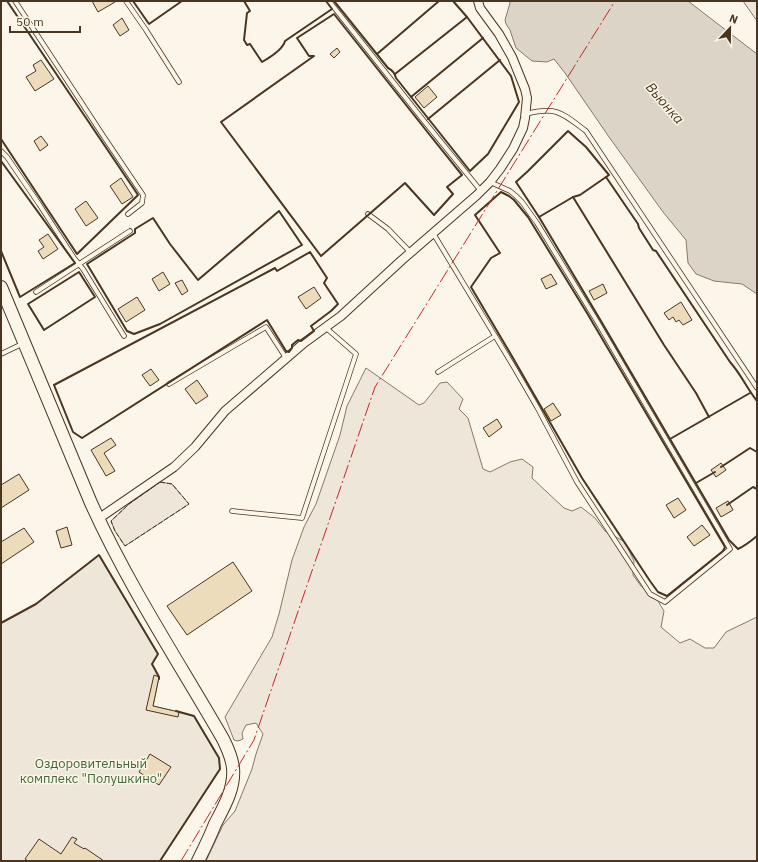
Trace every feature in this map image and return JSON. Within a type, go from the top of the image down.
[{"type":"main road","points":[[1,287],[98,519],[123,568],[231,755],[233,767],[232,786],[198,861]]},
{"type":"street","points":[[98,519],[174,467],[199,444],[225,411],[304,342],[341,316],[481,191],[504,164],[523,128],[527,98],[525,89],[512,57],[499,34],[480,8],[478,1]]},
{"type":"lane","points":[[15,1],[144,195],[142,203],[128,214]]},
{"type":"lane","points":[[126,1],[180,82]]},
{"type":"lane","points":[[329,1],[481,191]]},
{"type":"lane","points":[[526,114],[540,110],[555,111],[565,115],[586,131],[757,388]]},
{"type":"lane","points":[[1,151],[23,180],[79,264],[124,336]]},
{"type":"lane","points":[[433,233],[537,407],[577,482],[650,594],[665,602],[730,550],[602,330],[537,222],[516,196],[490,182]]},
{"type":"lane","points":[[368,214],[388,229],[410,253]]},
{"type":"lane","points":[[36,292],[130,231]]},
{"type":"lane","points":[[169,384],[266,326],[286,358]]},
{"type":"lane","points":[[232,511],[302,518],[356,354],[326,327]]},
{"type":"lane","points":[[438,372],[495,336]]},
{"type":"lane","points":[[1,354],[24,343]]},
{"type":"green space","points":[[743,1],[757,1],[757,21]]},
{"type":"green space","points":[[366,368],[419,405],[424,403],[440,383],[447,382],[463,399],[459,409],[468,418],[483,469],[490,472],[510,462],[522,459],[533,467],[532,478],[564,508],[572,511],[581,507],[595,518],[605,531],[625,542],[634,561],[633,575],[641,586],[655,596],[664,611],[661,627],[680,643],[690,639],[705,648],[714,648],[726,632],[757,617],[757,861],[206,861],[223,825],[235,811],[252,769],[263,734],[256,723],[246,725],[242,733],[243,739],[238,741],[234,740],[225,717],[272,637],[292,560],[304,527],[316,504],[340,435],[347,406]]},
{"type":"green space","points":[[160,482],[172,484],[189,504],[125,546],[115,531],[111,521],[129,504]]},
{"type":"green space","name":"Оздоровительный комплекс \"Полушкино\"","points":[[99,555],[158,654],[152,664],[159,677],[153,706],[194,716],[219,758],[220,769],[160,861],[1,861],[1,623],[36,604]]},
{"type":"water","name":"Вьюнка","points":[[509,1],[688,1],[757,54],[757,294],[742,284],[714,281],[696,274],[688,263],[686,240],[663,212],[554,59],[547,62],[532,61],[516,48],[505,20],[510,3]]},
{"type":"building","points":[[92,1],[115,1],[115,2],[98,12]]},
{"type":"building","points":[[122,18],[129,30],[120,36],[113,25]]},
{"type":"building","points":[[337,48],[340,52],[334,58],[330,54]]},
{"type":"building","points":[[41,60],[54,79],[35,91],[26,77],[36,71],[33,65]]},
{"type":"building","points":[[428,86],[437,97],[424,108],[415,97]]},
{"type":"building","points":[[41,136],[48,145],[40,151],[34,141]]},
{"type":"building","points":[[121,178],[133,197],[122,204],[110,186]]},
{"type":"building","points":[[86,201],[98,218],[86,226],[75,209]]},
{"type":"building","points":[[48,234],[58,249],[43,259],[38,251],[44,247],[39,240]]},
{"type":"building","points":[[163,272],[170,284],[159,291],[152,279]]},
{"type":"building","points":[[551,274],[557,284],[546,289],[541,279]]},
{"type":"building","points":[[182,280],[188,291],[182,295],[175,283]]},
{"type":"building","points":[[603,284],[607,293],[594,300],[589,291]]},
{"type":"building","points":[[314,287],[321,298],[306,309],[298,297]]},
{"type":"building","points":[[137,297],[145,310],[126,322],[118,309]]},
{"type":"building","points":[[681,302],[692,320],[683,325],[679,320],[676,322],[673,317],[669,320],[664,313]]},
{"type":"building","points":[[151,369],[159,380],[150,386],[142,375]]},
{"type":"building","points":[[197,380],[208,396],[196,404],[185,389]]},
{"type":"building","points":[[553,403],[561,415],[551,421],[544,409]]},
{"type":"building","points":[[497,419],[502,427],[489,437],[483,428]]},
{"type":"building","points":[[111,438],[116,445],[104,453],[115,471],[106,476],[91,450]]},
{"type":"building","points":[[721,463],[726,470],[716,477],[711,470]]},
{"type":"building","points":[[19,474],[29,490],[1,508],[1,485]]},
{"type":"building","points":[[678,498],[686,510],[674,518],[666,505]]},
{"type":"building","points":[[728,501],[733,510],[721,517],[716,508]]},
{"type":"building","points":[[702,525],[710,535],[694,546],[687,537]]},
{"type":"building","points":[[67,527],[72,545],[61,548],[56,531]]},
{"type":"building","points":[[24,528],[34,542],[1,564],[1,542]]},
{"type":"building","points":[[233,562],[252,591],[187,635],[167,606]]},
{"type":"building","points":[[154,675],[159,677],[153,706],[179,712],[178,717],[146,710]]},
{"type":"building","points":[[150,754],[171,767],[159,785],[139,772]]},
{"type":"building","points":[[72,837],[77,839],[74,843],[84,849],[85,848],[104,861],[28,861],[25,859],[39,839],[61,854]]},
{"type":"fence","points":[[160,482],[172,484],[189,504],[125,546],[115,531],[111,521],[129,504],[160,482]]},
{"type":"wall","points":[[1,139],[77,254],[138,195],[7,1]]},
{"type":"wall","points":[[133,1],[149,24],[182,1]]},
{"type":"wall","points":[[244,1],[250,11],[247,13],[244,40],[247,45],[250,44],[262,62],[279,50],[285,41],[332,9],[326,1]]},
{"type":"wall","points":[[334,1],[388,68],[393,72],[396,78],[470,171],[488,154],[519,102],[511,76],[467,17],[453,1]]},
{"type":"wall","points":[[377,54],[439,1]]},
{"type":"wall","points":[[334,14],[462,175],[447,187],[453,194],[434,215],[405,183],[321,256],[221,122],[314,56],[309,56],[297,38],[334,14]]},
{"type":"wall","points":[[395,74],[467,17]]},
{"type":"wall","points":[[411,97],[483,38]]},
{"type":"wall","points":[[428,119],[500,60]]},
{"type":"wall","points":[[757,401],[656,251],[653,250],[638,224],[606,177],[609,175],[586,147],[568,131],[516,182],[539,217],[601,321],[729,540],[738,549],[746,545],[757,536]]},
{"type":"wall","points":[[1,161],[75,263],[20,297],[1,251]]},
{"type":"wall","points":[[539,217],[573,197],[580,195],[606,177]]},
{"type":"wall","points":[[501,192],[514,200],[528,217],[587,313],[725,547],[723,551],[667,596],[658,592],[650,581],[582,478],[471,287],[491,258],[500,253],[475,215],[501,192]]},
{"type":"wall","points":[[573,197],[664,345],[696,393],[709,417]]},
{"type":"wall","points":[[279,211],[302,245],[160,324],[134,334],[127,331],[87,264],[135,233],[135,229],[153,218],[170,244],[198,280],[279,211]]},
{"type":"wall","points":[[310,252],[327,278],[324,283],[338,304],[311,326],[314,331],[301,341],[298,340],[292,345],[289,352],[286,351],[267,320],[82,438],[73,432],[54,385],[275,268],[277,271],[310,252]]},
{"type":"wall","points":[[79,272],[95,297],[44,330],[28,304],[79,272]]},
{"type":"wall","points":[[670,439],[750,393]]},
{"type":"wall","points":[[721,467],[750,448],[757,452]]},
{"type":"wall","points":[[696,483],[715,472]]},
{"type":"wall","points":[[727,505],[753,487],[757,489]]},
{"type":"wall","points":[[1,623],[36,604],[99,555],[158,654],[152,664],[159,679]]},
{"type":"wall","points":[[160,861],[220,769],[219,758],[194,716],[176,711]]},
{"type":"power","points":[[181,861],[254,740],[375,387],[615,1]]}]
